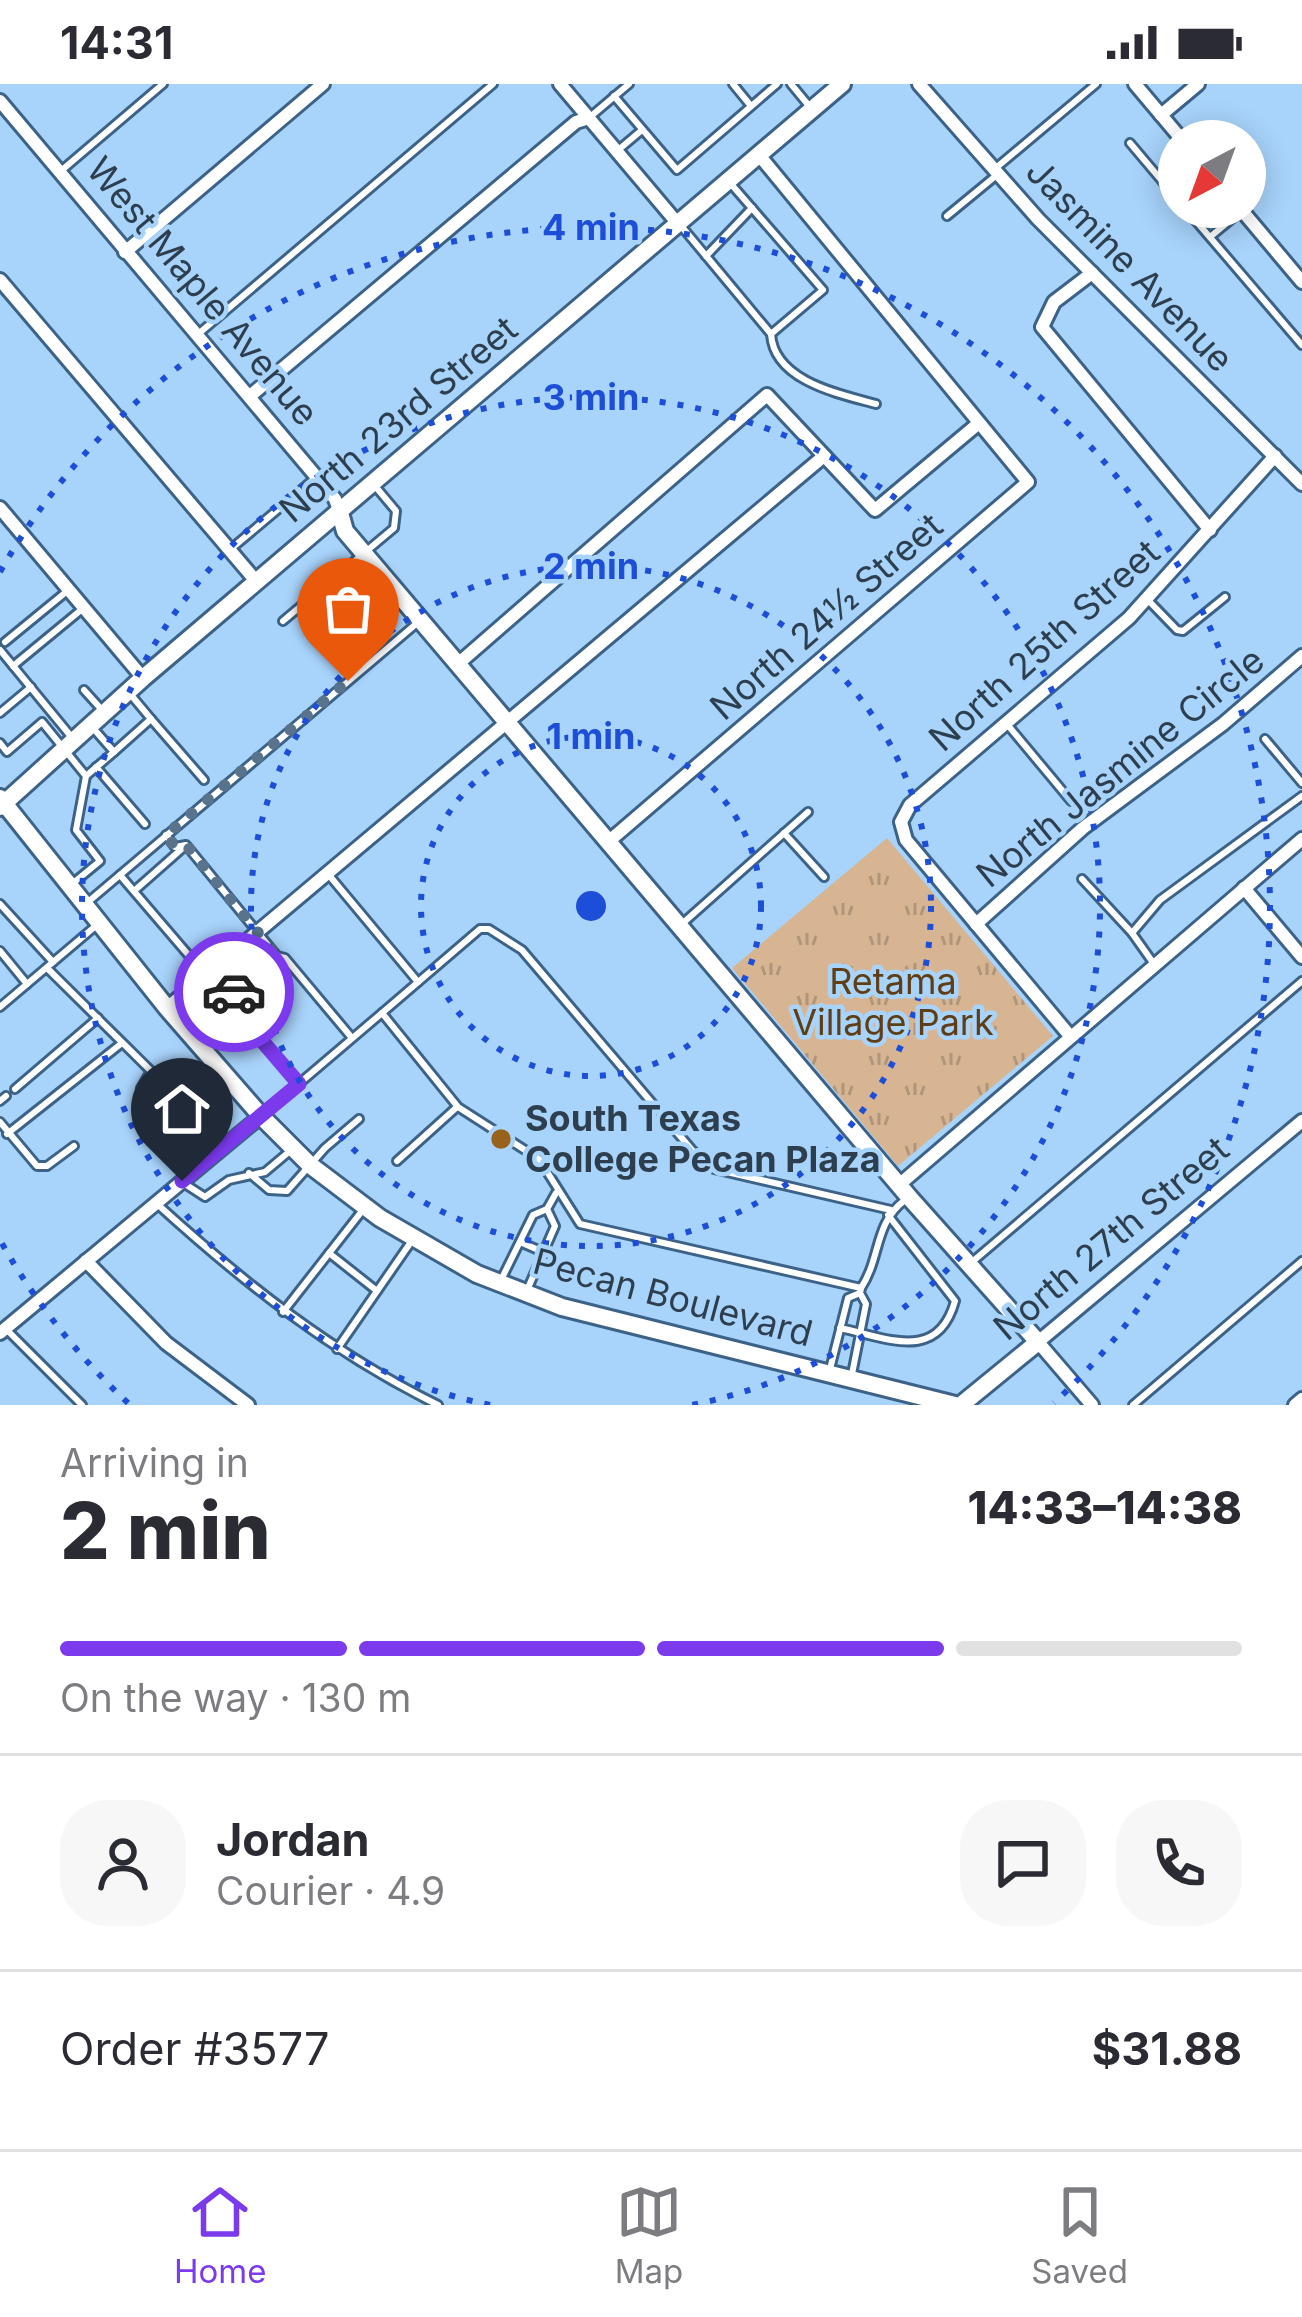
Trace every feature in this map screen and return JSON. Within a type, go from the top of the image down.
[{"type":"main road","name":"North 23rd Street","points":[[2,803],[842,84]]},
{"type":"main road","name":"West Maple Avenue","points":[[340,513],[345,532],[1038,1342]]},
{"type":"main road","name":"Pecan Boulevard","points":[[2,803],[167,1008],[292,1149],[364,1208],[412,1239],[525,1294],[630,1326],[958,1405]]},
{"type":"main road","name":"North 27th Street","points":[[958,1405],[1038,1342]]},
{"type":"street","points":[[125,251],[323,84]]},
{"type":"street","points":[[560,84],[680,225]]},
{"type":"street","name":"Jasmine Avenue","points":[[919,84],[996,172],[1302,484]]},
{"type":"street","points":[[1135,84],[1165,120]]},
{"type":"street","points":[[1161,115],[1198,84]]},
{"type":"street","name":"West Maple Avenue","points":[[0,101],[317,477],[340,513]]},
{"type":"street","points":[[250,396],[576,122],[589,118]]},
{"type":"street","points":[[459,664],[767,395],[875,510],[980,423],[759,155]]},
{"type":"street","points":[[1257,228],[1302,282]]},
{"type":"street","points":[[1092,272],[1054,302],[1042,327],[1210,530]]},
{"type":"street","points":[[0,280],[256,581]]},
{"type":"street","name":"North 24½ Street","points":[[608,842],[1028,482],[980,423]]},
{"type":"street","points":[[167,1008],[824,456]]},
{"type":"street","name":"North 25th Street","points":[[976,925],[906,840],[901,822],[910,805],[1147,598],[1275,456]]},
{"type":"street","points":[[0,508],[143,678]]},
{"type":"street","name":"North Jasmine Circle","points":[[976,925],[1083,828],[1223,724],[1302,656]]},
{"type":"street","points":[[905,1190],[1070,1036],[1302,839]]},
{"type":"street","points":[[1244,888],[1302,957]]},
{"type":"street","points":[[976,925],[1070,1036]]},
{"type":"street","points":[[3,1330],[261,1116]]},
{"type":"street","name":"North 27th Street","points":[[1038,1342],[1302,1121]]},
{"type":"street","points":[[86,1261],[166,1343],[248,1405]]},
{"type":"street","name":"West Maple Avenue","points":[[1038,1342],[1092,1405]]},
{"type":"lane","points":[[59,172],[163,84]]},
{"type":"lane","points":[[197,335],[493,84]]},
{"type":"lane","points":[[589,118],[628,84]]},
{"type":"lane","points":[[733,84],[752,106]]},
{"type":"lane","points":[[614,96],[677,170],[777,84]]},
{"type":"lane","points":[[791,84],[812,109]]},
{"type":"lane","points":[[947,216],[1096,85]]},
{"type":"lane","points":[[617,151],[642,130]]},
{"type":"lane","points":[[1130,143],[1158,176]]},
{"type":"lane","points":[[729,182],[823,290],[771,334]]},
{"type":"lane","points":[[706,256],[752,208]]},
{"type":"lane","points":[[680,225],[771,334],[772,346],[805,383],[876,404]]},
{"type":"lane","points":[[1202,228],[1302,345]]},
{"type":"lane","points":[[1210,237],[1220,228]]},
{"type":"lane","points":[[230,550],[317,477]]},
{"type":"lane","points":[[283,621],[394,528],[396,511],[374,484]]},
{"type":"lane","points":[[382,624],[365,602],[388,582]]},
{"type":"lane","points":[[69,589],[3,646],[52,713],[86,776],[76,830],[100,861],[70,886]]},
{"type":"lane","points":[[1147,598],[1177,630],[1184,631],[1225,597]]},
{"type":"lane","points":[[0,672],[84,608]]},
{"type":"lane","points":[[85,904],[421,620]]},
{"type":"lane","points":[[0,713],[31,687]]},
{"type":"lane","points":[[84,690],[114,752]]},
{"type":"lane","points":[[128,692],[203,780]]},
{"type":"lane","points":[[0,743],[7,752],[52,713]]},
{"type":"lane","points":[[86,776],[152,719]]},
{"type":"lane","points":[[42,722],[70,745]]},
{"type":"lane","points":[[1006,723],[1071,801]]},
{"type":"lane","points":[[1265,739],[1302,783]]},
{"type":"lane","points":[[97,767],[146,824]]},
{"type":"lane","points":[[1132,933],[1160,900],[1302,796]]},
{"type":"lane","points":[[681,926],[808,812]]},
{"type":"lane","points":[[784,832],[824,877]]},
{"type":"lane","points":[[166,835],[175,847],[186,845]]},
{"type":"lane","points":[[134,891],[186,845]]},
{"type":"lane","points":[[186,845],[352,1038]]},
{"type":"lane","points":[[327,873],[418,982]]},
{"type":"lane","points":[[120,875],[299,1084]]},
{"type":"lane","points":[[1082,879],[1154,964]]},
{"type":"lane","points":[[0,904],[50,965],[151,1071],[141,1088]]},
{"type":"lane","points":[[0,1007],[99,923]]},
{"type":"lane","points":[[261,1116],[480,929],[489,928],[522,950],[692,1150],[714,1168],[889,1213],[955,1300],[940,1332],[911,1343],[840,1328]]},
{"type":"lane","points":[[0,951],[28,984]]},
{"type":"lane","points":[[226,999],[277,956]]},
{"type":"lane","points":[[969,1264],[1302,981]]},
{"type":"lane","points":[[382,1013],[458,1107],[539,1159],[580,1224],[861,1290]]},
{"type":"lane","points":[[15,1089],[98,1018]]},
{"type":"lane","points":[[8,1134],[123,1043]]},
{"type":"lane","points":[[212,1060],[163,1101],[214,1156]]},
{"type":"lane","points":[[397,1161],[458,1107]]},
{"type":"lane","points":[[249,1173],[269,1190],[287,1191],[359,1119]]},
{"type":"lane","points":[[0,1122],[37,1166],[46,1166],[74,1146]]},
{"type":"lane","points":[[182,1181],[205,1198],[229,1180],[266,1172],[292,1149]]},
{"type":"lane","points":[[829,1372],[848,1298],[861,1290],[889,1213],[905,1190]]},
{"type":"lane","points":[[499,1283],[533,1215],[548,1209],[556,1192]]},
{"type":"lane","points":[[156,1203],[283,1312],[337,1349],[438,1405]]},
{"type":"lane","points":[[283,1312],[364,1208]]},
{"type":"lane","points":[[525,1294],[555,1226],[548,1209]]},
{"type":"lane","points":[[337,1349],[412,1239]]},
{"type":"lane","points":[[520,1242],[543,1252]]},
{"type":"lane","points":[[329,1253],[377,1291]]},
{"type":"lane","points":[[1133,1405],[1302,1262]]},
{"type":"lane","points":[[851,1377],[866,1304],[861,1290]]},
{"type":"lane","points":[[3,1330],[82,1405]]},
{"type":"green space","name":"Retama Village Park","points":[[887,838],[1053,1036],[898,1166],[732,968]]},
{"type":"way so far","points":[[234,992],[277,956],[186,845],[175,847],[166,835],[348,681]]},
{"type":"place","name":"South Texas College Pecan Plaza","points":[[501,1139]]},
{"type":"route","points":[[182,1181],[299,1084],[226,999],[234,992]]}]
